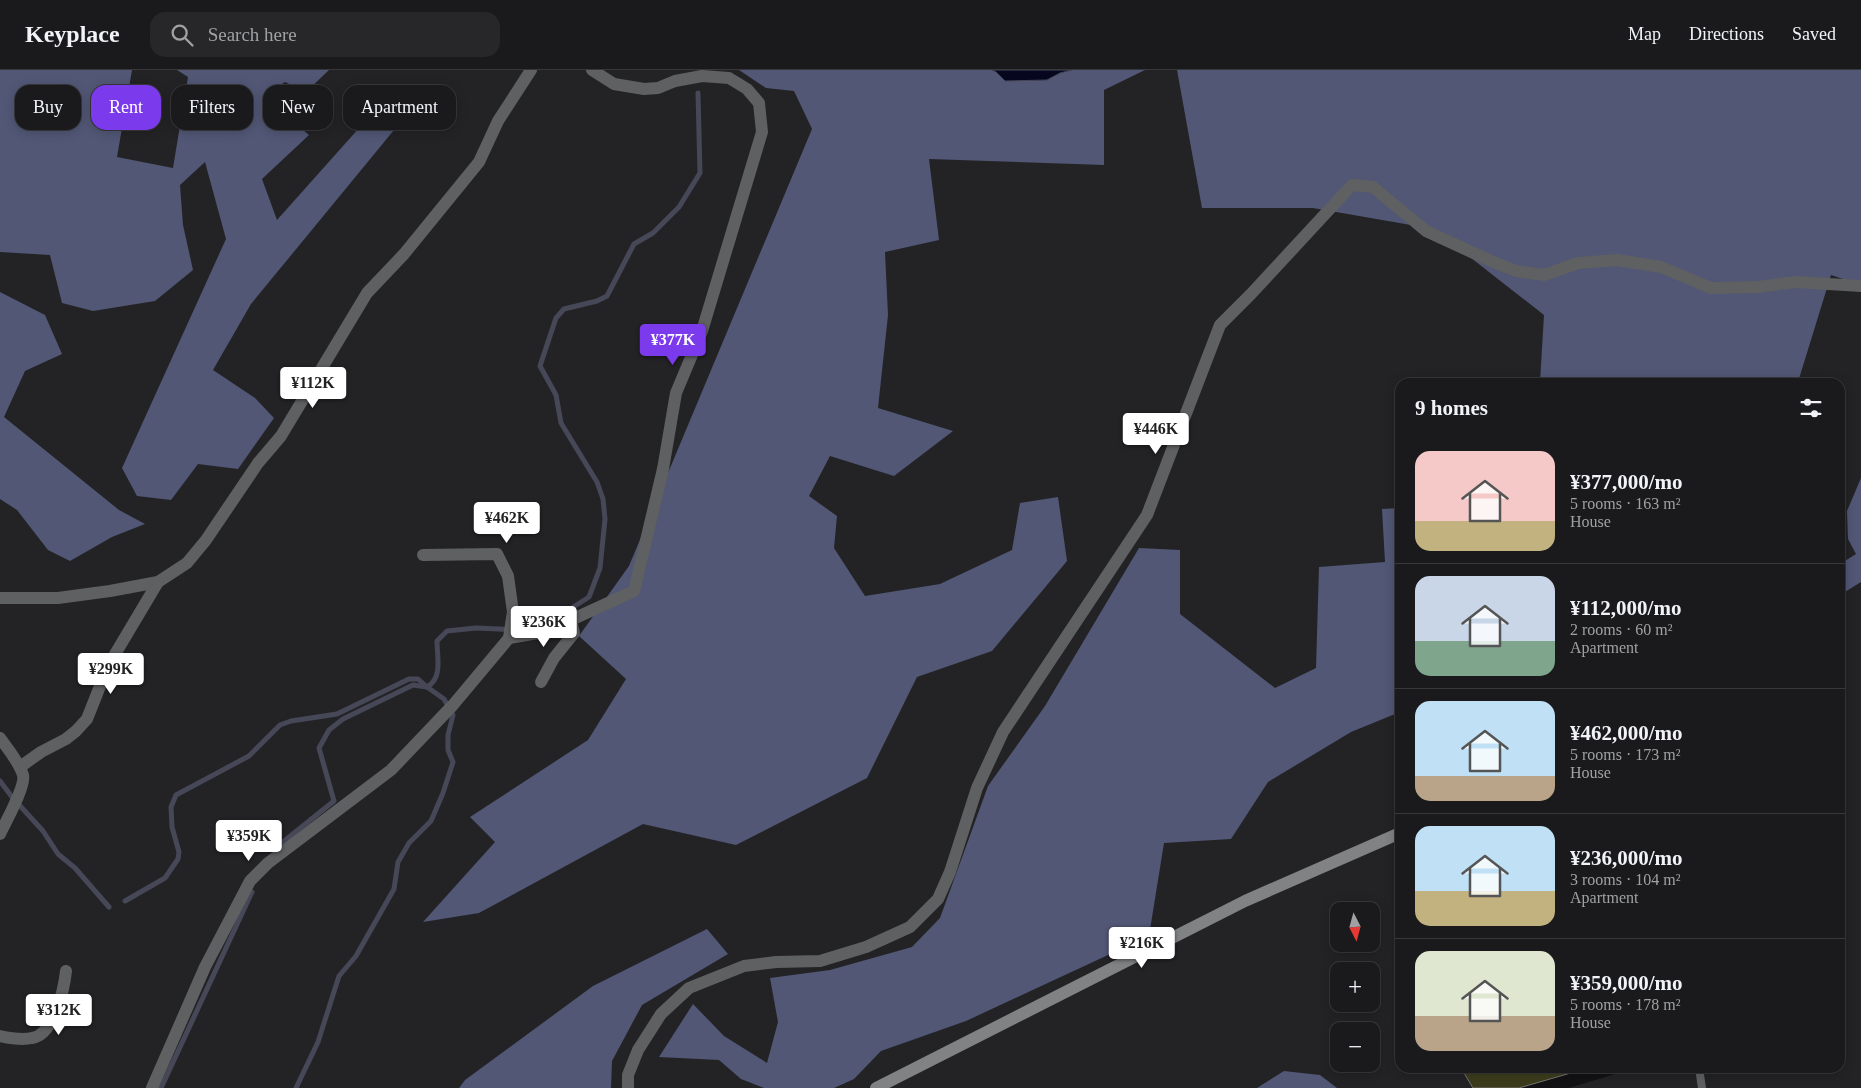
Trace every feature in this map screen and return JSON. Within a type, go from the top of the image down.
[{"type":"street","points":[[0,598],[58,598],[110,591],[158,582],[187,563],[206,540],[258,463],[281,436],[367,293],[404,254],[480,162],[498,121],[531,70]]},
{"type":"street","points":[[510,631],[550,631],[634,591],[663,468],[676,394],[702,331],[762,132],[759,103],[747,89],[729,78],[702,76],[675,81],[658,88],[644,89],[614,84],[592,70]]},
{"type":"street","points":[[628,1088],[628,1075],[638,1050],[661,1014],[689,988],[744,966],[776,962],[820,962],[866,947],[910,927],[938,899],[950,872],[977,788],[1003,732],[1147,515],[1220,325],[1352,185],[1373,187],[1426,232],[1490,261],[1516,270],[1544,275],[1578,263],[1616,260],[1661,267],[1711,288],[1758,287],[1795,282],[1861,286]]},
{"type":"street","points":[[152,1088],[205,967],[250,881],[268,863],[391,770],[450,708],[510,631],[512,612],[508,576],[498,554],[423,556]]},
{"type":"street","points":[[20,767],[41,752],[66,739],[87,719],[108,666],[158,582]]},
{"type":"street","points":[[541,682],[554,658],[574,633],[571,620]]},
{"type":"street","points":[[0,738],[20,767],[24,778],[0,834]]},
{"type":"street","points":[[876,1088],[1245,902],[1395,835]]},
{"type":"street","points":[[0,1036],[34,1038],[47,1030],[63,992],[66,971]]},
{"type":"lane","points":[[1700,1073],[1702,1088]]},
{"type":"shaded area","points":[[0,70],[132,70],[129,85],[91,85],[91,130],[122,130],[117,157],[173,168],[179,130],[253,130],[253,85],[187,85],[188,77],[177,70],[329,70],[313,85],[291,85],[285,82],[281,85],[263,85],[263,130],[303,130],[309,135],[262,179],[277,220],[357,130],[394,130],[251,304],[213,370],[255,398],[274,418],[238,469],[198,464],[171,500],[137,496],[122,468],[226,239],[205,162],[180,185],[183,225],[193,270],[155,301],[93,311],[62,303],[50,255],[0,252]]},
{"type":"shaded area","points":[[739,70],[992,70],[1005,81],[1047,80],[1060,73],[1072,70],[1145,70],[1104,90],[1104,165],[929,159],[939,240],[885,252],[888,315],[878,408],[953,431],[894,476],[830,456],[809,496],[837,516],[834,548],[865,596],[940,584],[1012,550],[1020,503],[1058,497],[1067,561],[992,651],[917,677],[867,778],[736,845],[643,824],[479,913],[423,922],[495,842],[470,817],[588,740],[626,679],[579,636],[629,566],[812,129],[794,91],[766,88]]},
{"type":"shaded area","points":[[992,70],[1072,70],[1060,73],[1047,80],[1005,81]]},
{"type":"shaded area","points":[[1177,70],[1861,70],[1861,285],[1831,275],[1799,378],[1540,378],[1544,315],[1434,229],[1313,208],[1202,208]]},
{"type":"shaded area","points":[[0,292],[45,315],[62,354],[25,371],[4,417],[119,510],[145,524],[112,537],[70,561],[48,550],[17,510],[0,499]]},
{"type":"shaded area","points":[[1861,478],[1861,582],[1845,592],[1845,561],[1856,554],[1848,539],[1847,511]]},
{"type":"shaded area","points":[[1395,508],[1395,714],[1351,732],[1268,782],[1231,839],[1164,843],[1149,936],[966,1021],[881,1051],[854,1079],[834,1088],[764,1088],[741,1079],[719,1060],[659,1057],[693,1004],[724,1036],[767,1063],[778,1022],[770,978],[830,970],[912,947],[940,918],[988,786],[1045,706],[1139,548],[1180,550],[1180,614],[1275,688],[1316,668],[1319,567],[1385,562],[1382,509]]},
{"type":"shaded area","points":[[707,929],[728,954],[642,1005],[612,1061],[611,1088],[459,1088],[465,1080],[593,986]]},
{"type":"shaded area","points":[[1284,1071],[1320,1075],[1337,1088],[1257,1088]]},
{"type":"building","points":[[1464,1073],[1571,1073],[1519,1088],[1473,1088]]},
{"type":"waterway","points":[[296,1088],[318,1042],[339,976],[356,956],[394,889],[398,862],[409,843],[431,821],[453,762],[448,750],[448,735],[453,715],[444,699],[427,687],[432,683],[437,673],[437,641],[447,631],[476,628],[519,630],[567,611],[589,597],[600,568],[605,519],[603,499],[597,482],[561,423],[556,395],[540,366],[556,318],[564,309],[597,301],[607,296],[634,244],[653,233],[679,207],[700,173],[698,93]]},
{"type":"waterway","points":[[125,901],[165,878],[178,859],[179,852],[172,827],[171,807],[176,795],[249,756],[280,725],[291,721],[337,714],[409,679],[418,679],[427,687]]},
{"type":"waterway","points":[[273,850],[334,801],[319,748],[329,730],[343,719],[413,685],[427,687]]},
{"type":"waterway","points":[[0,781],[43,831],[58,854],[75,868],[109,907]]},
{"type":"waterway","points":[[161,1088],[252,892]]}]
